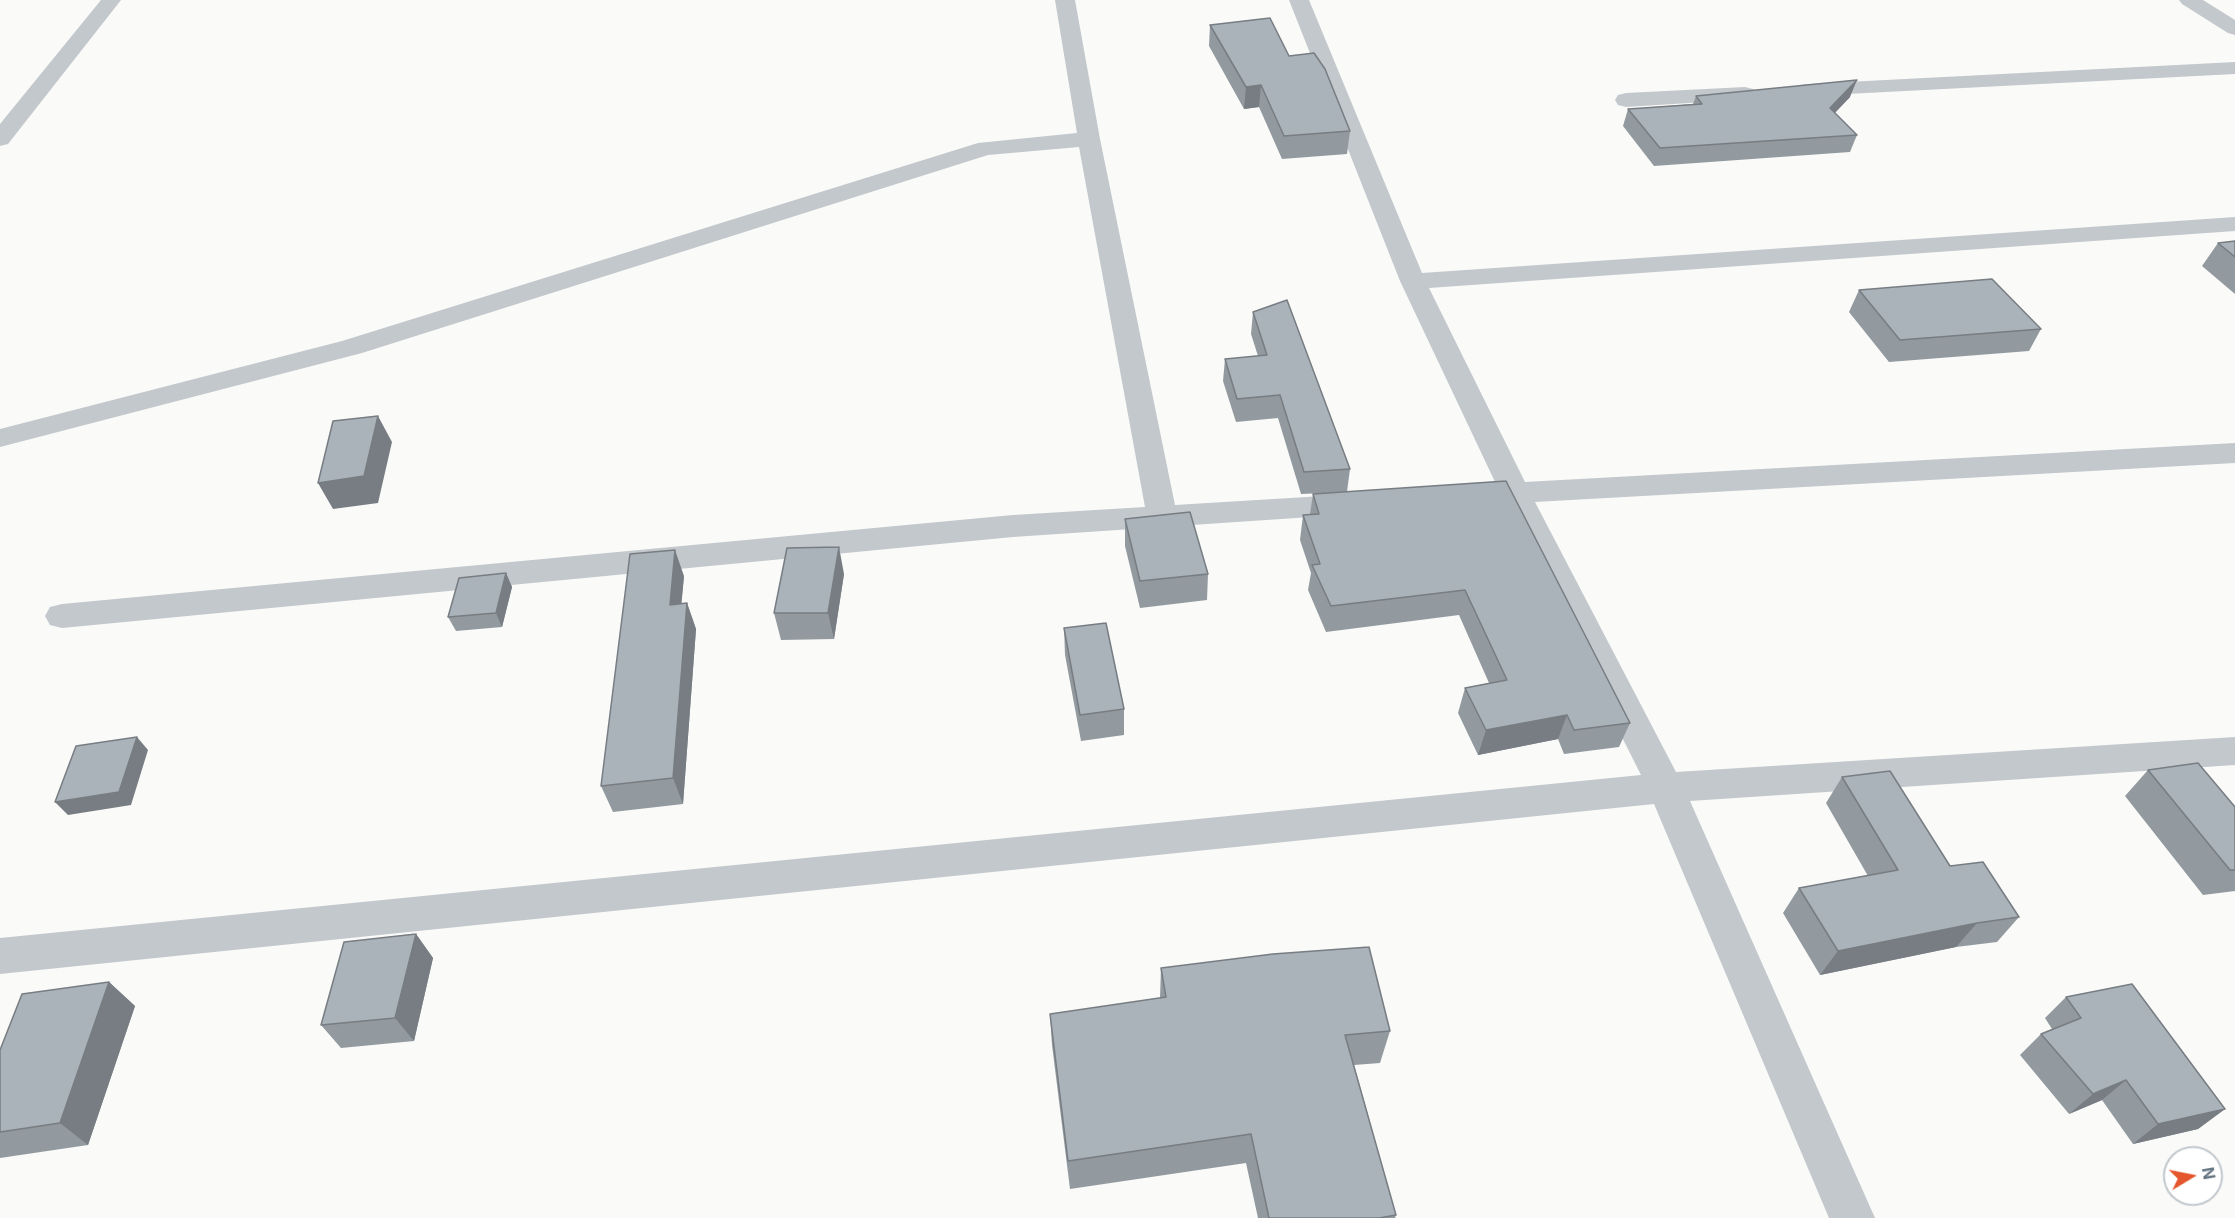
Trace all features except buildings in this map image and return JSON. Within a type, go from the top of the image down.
[{"type":"street","points":[[0,139],[111,0]]},
{"type":"street","points":[[1065,0],[1089,139],[1162,516]]},
{"type":"street","points":[[1305,0],[1413,281],[1515,493],[1666,788],[1852,1218]]},
{"type":"street","points":[[2189,0],[2235,29]]},
{"type":"street","points":[[1793,91],[2235,68]]},
{"type":"street","points":[[1626,100],[1769,93]]},
{"type":"street","points":[[0,438],[352,347],[986,148],[1089,139]]},
{"type":"street","points":[[1413,281],[2235,224]]},
{"type":"street","points":[[1444,498],[2235,453]]},
{"type":"street","points":[[62,616],[1013,526],[1385,502]]},
{"type":"street","points":[[0,956],[1666,788],[2235,751]]}]
